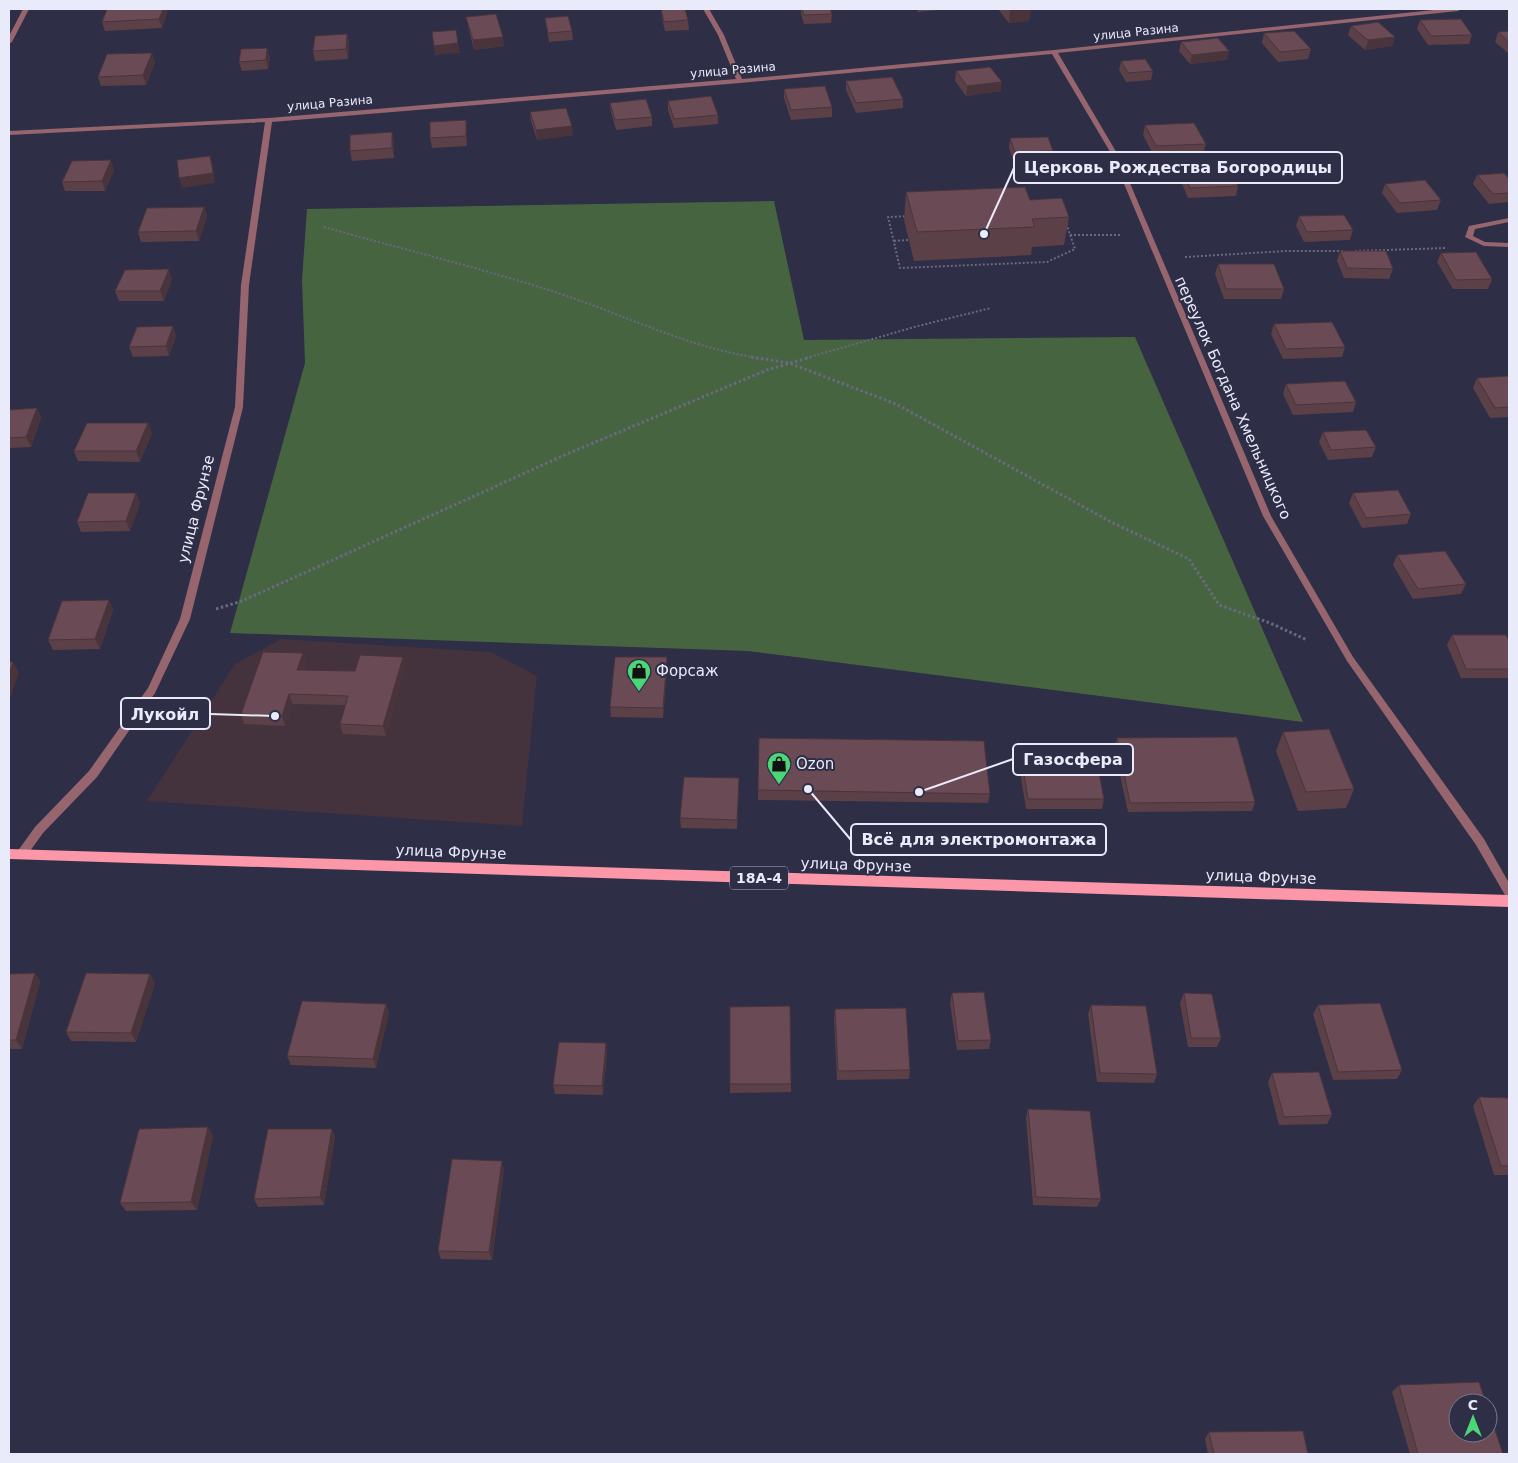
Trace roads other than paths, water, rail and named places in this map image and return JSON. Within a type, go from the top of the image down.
[{"type":"main road","name":"улица Фрунзе","points":[[15,855],[1509,901]]},
{"type":"street","points":[[9,42],[26,9]]},
{"type":"street","points":[[706,9],[721,35],[740,81]]},
{"type":"street","points":[[1433,9],[1445,12]]},
{"type":"street","name":"улица Разина","points":[[9,133],[269,120],[740,81],[1054,52],[1445,12],[1458,9]]},
{"type":"street","name":"переулок Богдана Хмельницкого","points":[[1054,52],[1115,155],[1157,259],[1267,516],[1350,659],[1480,842],[1509,892]]},
{"type":"street","name":"улица Фрунзе","points":[[15,855],[93,774],[115,744],[152,690],[185,619],[239,407],[245,285],[269,120]]},
{"type":"street","points":[[1509,220],[1472,228],[1469,237],[1484,244],[1509,245]]},
{"type":"place","name":"Церковь Рождества Богородицы","points":[[984,234]]},
{"type":"place","name":"Форсаж","points":[[639,692]]},
{"type":"place","name":"Лукойл","points":[[275,716]]},
{"type":"place","name":"Ozon","points":[[779,785]]},
{"type":"place","name":"Всё для электромонтажа","points":[[808,789]]},
{"type":"place","name":"Газосфера","points":[[919,792]]}]
